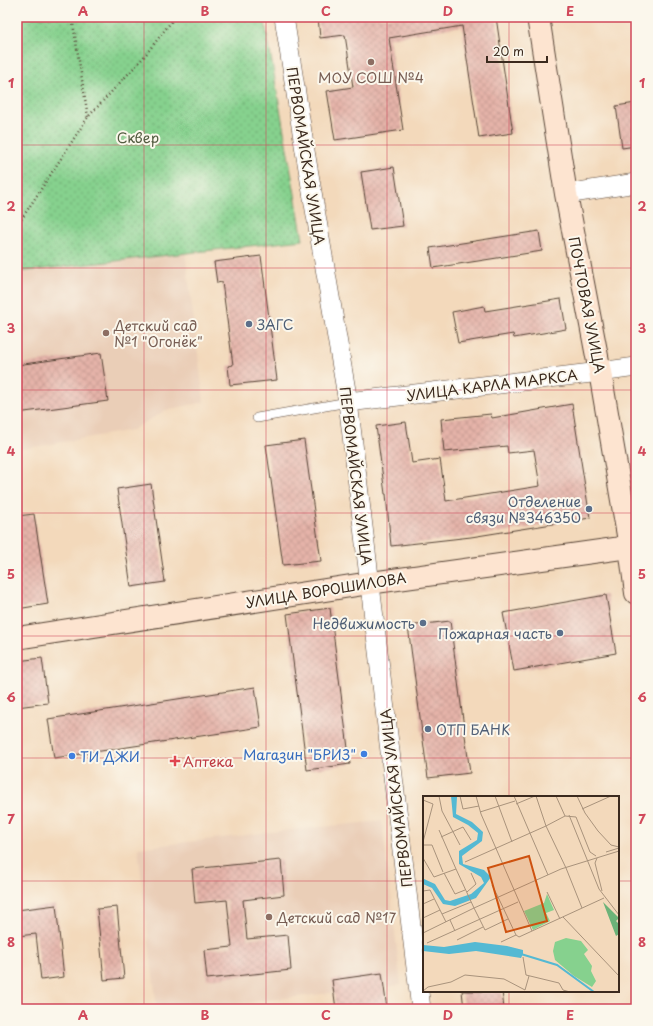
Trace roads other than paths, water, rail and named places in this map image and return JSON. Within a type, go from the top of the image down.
[{"type":"main road","name":"ПОЧТОВАЯ УЛИЦА","points":[[538,17],[566,194],[633,546],[636,593]]},
{"type":"main road","name":"УЛИЦА ВОРОШИЛОВА","points":[[17,638],[370,583],[633,546]]},
{"type":"street","name":"ПЕРВОМАЙСКАЯ УЛИЦА","points":[[284,17],[305,151],[348,402],[421,1009]]},
{"type":"street","points":[[566,194],[636,183]]},
{"type":"street","name":"УЛИЦА КАРЛА МАРКСА","points":[[348,402],[636,367]]},
{"type":"lane","points":[[257,418],[348,402]]},
{"type":"place","name":"МОУ СОШ №4","points":[[371,62]]},
{"type":"place","name":"ЗАГС","points":[[249,324]]},
{"type":"place","name":"Детский сад №1 \"Огонёк\"","points":[[106,333]]},
{"type":"place","name":"Отделение связи №346350","points":[[589,509]]},
{"type":"place","name":"Недвижимость","points":[[423,623]]},
{"type":"place","name":"Пожарная часть","points":[[560,633]]},
{"type":"place","name":"ОТП БАНК","points":[[428,729]]},
{"type":"place","name":"Магазин \"БРИЗ\"","points":[[364,754]]},
{"type":"place","name":"ТИ ДЖИ","points":[[72,756]]},
{"type":"place","name":"Аптека","points":[[175,761]]},
{"type":"place","name":"Детский сад №17","points":[[269,917]]},
{"type":"park label","name":"Сквер","points":[[138,137]]}]
